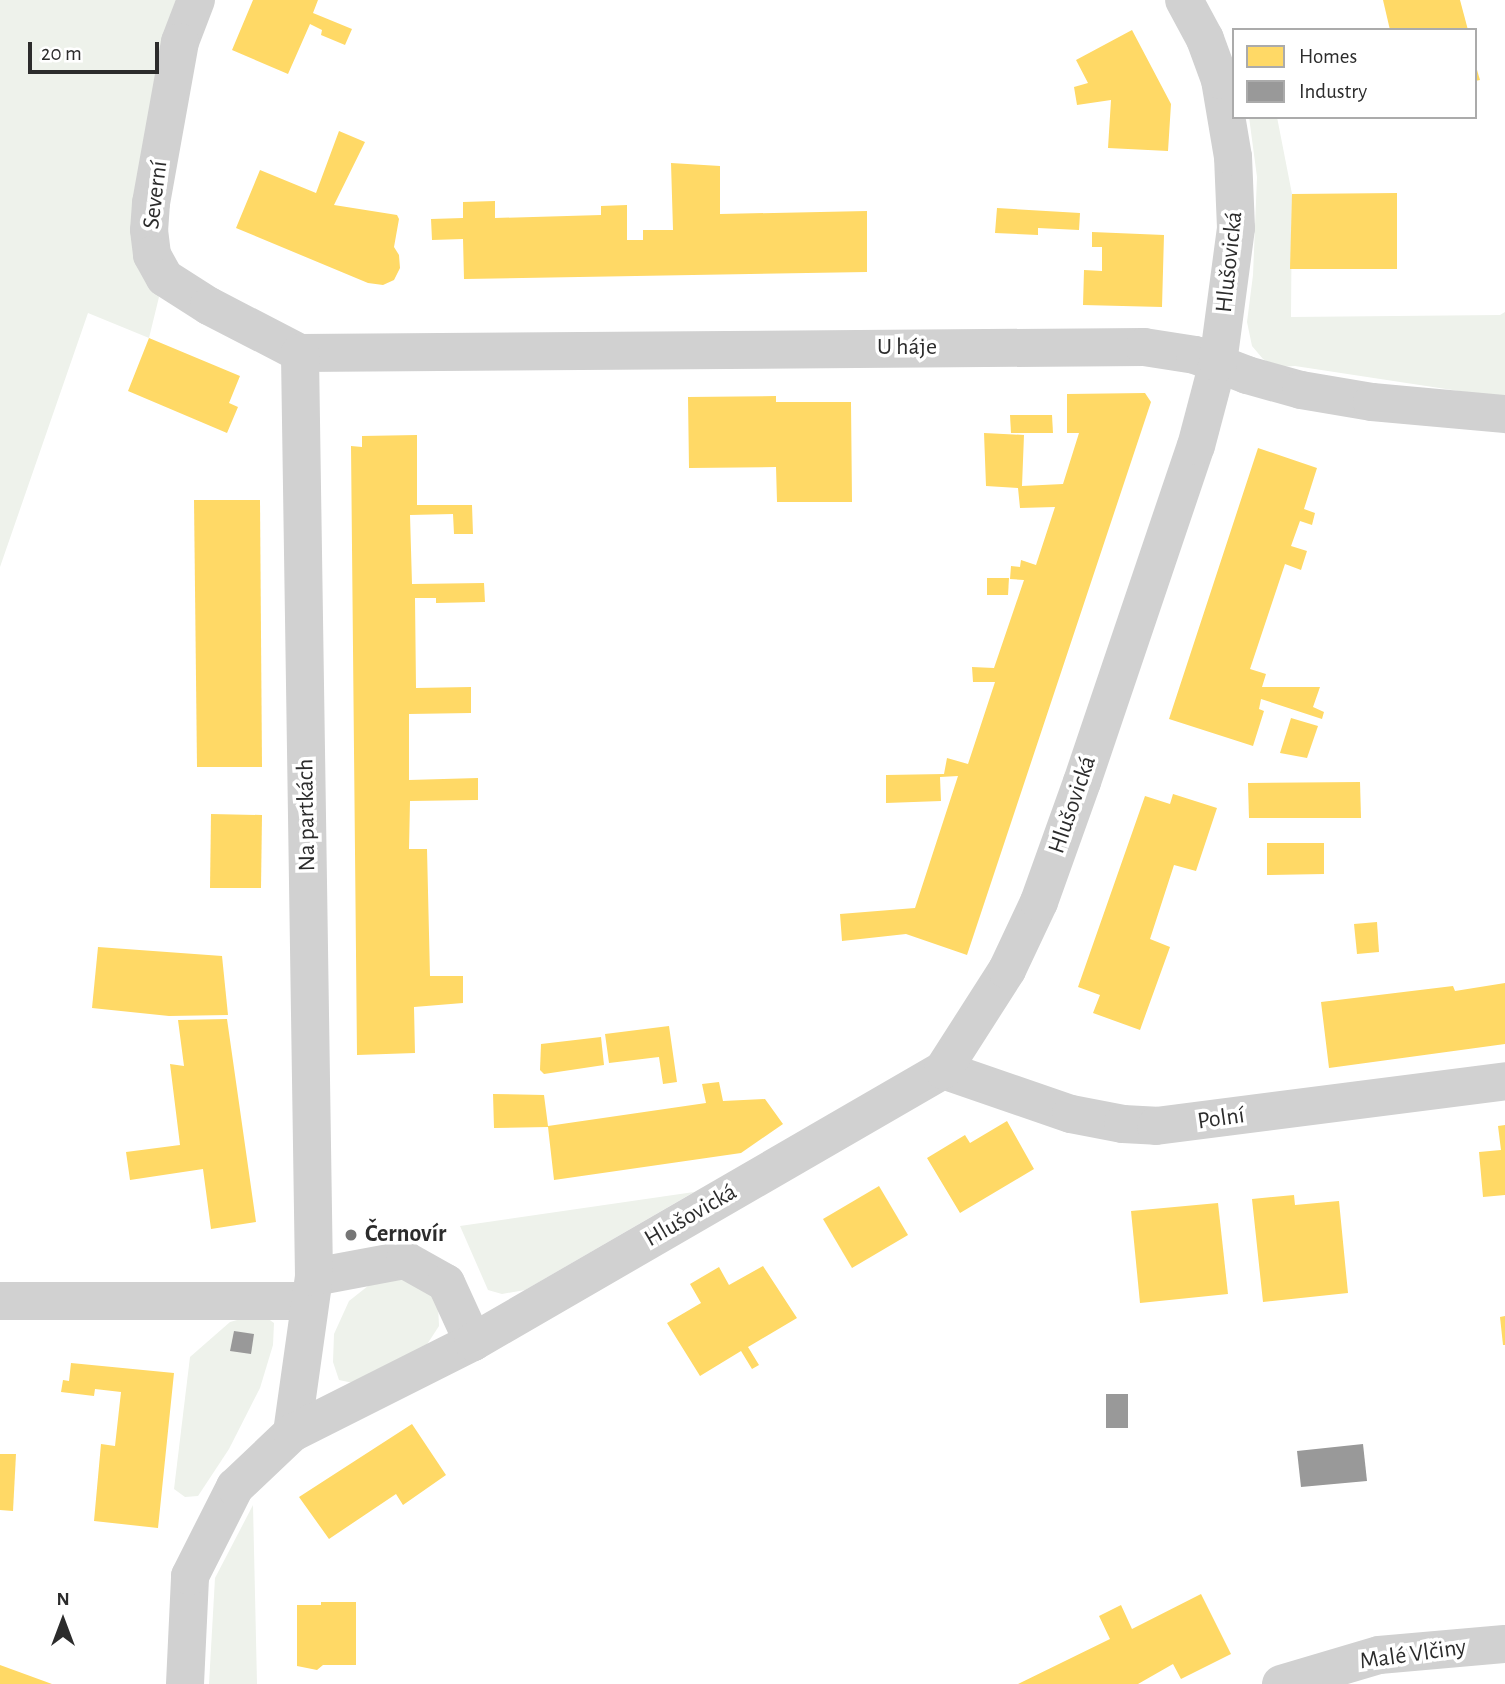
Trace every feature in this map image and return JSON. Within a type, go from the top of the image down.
[{"type":"street","name":"Severní","points":[[196,0],[180,42],[151,203],[149,230],[152,255],[165,278],[209,306],[300,353]]},
{"type":"street","name":"Hlušovická","points":[[185,1684],[190,1576],[235,1487],[292,1433],[473,1342],[943,1070],[1007,971],[1039,902],[1196,446],[1218,363],[1236,228],[1233,157],[1220,80],[1205,40],[1184,0]]},
{"type":"street","name":"U háje","points":[[300,353],[1107,346],[1170,349],[1301,390],[1503,420]]},
{"type":"street","name":"Na partkách","points":[[292,1433],[312,1289],[300,353]]},
{"type":"street","name":"Polní","points":[[943,1070],[1071,1114],[1124,1124],[1157,1126],[1505,1081]]},
{"type":"street","points":[[0,1301],[312,1289],[405,1260],[446,1283],[473,1342]]},
{"type":"street","name":"Malé Vlčiny","points":[[1281,1684],[1378,1655],[1505,1644]]},
{"type":"shaded area","points":[[0,0],[195,0],[133,202],[159,297],[149,338],[88,313],[0,567]]},
{"type":"shaded area","points":[[1249,119],[1277,119],[1292,194],[1291,317],[1500,315],[1505,312],[1505,398],[1295,366],[1277,367],[1263,359],[1252,346],[1247,322],[1253,275],[1257,177]]},
{"type":"shaded area","points":[[694,1192],[525,1290],[502,1294],[488,1290],[460,1226]]},
{"type":"shaded area","points":[[404,1278],[430,1291],[438,1304],[439,1326],[426,1346],[358,1384],[339,1380],[333,1362],[334,1334],[349,1301],[373,1282]]},
{"type":"shaded area","points":[[248,1317],[267,1318],[274,1323],[273,1345],[260,1388],[229,1449],[198,1496],[185,1497],[174,1489],[190,1357],[230,1322]]},
{"type":"shaded area","points":[[253,1505],[257,1684],[209,1684],[215,1578]]},
{"type":"building: Homes","points":[[253,0],[318,0],[313,13],[352,29],[345,45],[321,35],[322,30],[310,24],[288,74],[232,50]]},
{"type":"building: Homes","points":[[1383,0],[1460,0],[1467,28],[1390,28]]},
{"type":"building: Homes","points":[[1132,30],[1171,104],[1168,151],[1108,148],[1111,100],[1077,105],[1074,87],[1088,83],[1076,60]]},
{"type":"building: Homes","points":[[339,131],[365,142],[334,205],[397,215],[399,219],[394,247],[399,255],[400,268],[394,280],[383,285],[368,283],[236,228],[260,170],[316,193]]},
{"type":"building: Homes","points":[[671,163],[720,166],[720,214],[867,211],[867,272],[464,279],[463,239],[432,240],[431,219],[463,218],[463,202],[495,201],[495,218],[601,215],[601,206],[627,205],[627,240],[643,240],[643,230],[673,230]]},
{"type":"building: Homes","points":[[1397,193],[1397,269],[1290,269],[1292,194]]},
{"type":"building: Homes","points":[[997,208],[1080,213],[1079,230],[1038,228],[1038,235],[995,233]]},
{"type":"building: Homes","points":[[1092,232],[1164,235],[1162,307],[1083,305],[1084,270],[1102,271],[1102,247],[1092,247]]},
{"type":"building: Homes","points":[[149,338],[240,376],[229,403],[238,407],[227,433],[128,391]]},
{"type":"building: Homes","points":[[1145,393],[1151,402],[967,955],[906,934],[842,941],[840,914],[915,908],[958,776],[940,777],[941,801],[886,803],[886,775],[944,774],[947,758],[968,764],[995,682],[973,682],[972,667],[994,668],[1024,580],[1010,579],[1011,566],[1020,567],[1021,560],[1036,565],[1055,507],[1020,508],[1018,488],[986,486],[984,433],[1024,435],[1022,486],[1063,484],[1079,433],[1067,433],[1067,394]]},
{"type":"building: Homes","points":[[776,396],[776,402],[851,402],[852,502],[777,502],[776,467],[689,468],[688,397]]},
{"type":"building: Homes","points":[[1010,415],[1052,415],[1053,433],[1011,433]]},
{"type":"building: Homes","points":[[417,435],[417,505],[472,505],[473,534],[454,534],[453,514],[410,515],[412,584],[484,583],[485,602],[436,603],[436,598],[415,598],[416,688],[471,687],[471,713],[409,714],[409,780],[478,778],[478,800],[410,801],[409,849],[427,849],[430,976],[463,976],[463,1003],[414,1007],[415,1053],[357,1055],[351,446],[362,447],[362,436]]},
{"type":"building: Homes","points":[[1258,448],[1317,468],[1304,509],[1315,513],[1312,525],[1300,521],[1291,546],[1307,551],[1301,570],[1285,564],[1250,669],[1266,674],[1262,687],[1320,687],[1313,707],[1324,712],[1322,719],[1261,699],[1259,709],[1264,711],[1253,746],[1169,719]]},
{"type":"building: Homes","points":[[194,500],[260,500],[262,767],[197,767]]},
{"type":"building: Homes","points":[[987,578],[1009,578],[1008,595],[987,595]]},
{"type":"building: Homes","points":[[1291,718],[1318,726],[1307,758],[1280,753]]},
{"type":"building: Homes","points":[[1360,782],[1361,818],[1249,818],[1248,783]]},
{"type":"building: Homes","points":[[1173,794],[1217,808],[1196,871],[1174,865],[1150,939],[1170,947],[1140,1030],[1093,1013],[1100,995],[1078,987],[1145,796],[1170,804]]},
{"type":"building: Homes","points":[[211,814],[262,815],[261,888],[210,888]]},
{"type":"building: Homes","points":[[1267,843],[1324,843],[1324,874],[1267,875]]},
{"type":"building: Homes","points":[[1377,922],[1379,952],[1357,954],[1354,924]]},
{"type":"building: Homes","points":[[98,947],[222,956],[228,1015],[169,1016],[92,1008]]},
{"type":"building: Homes","points":[[1505,983],[1505,1044],[1329,1068],[1321,1002],[1453,986],[1455,991]]},
{"type":"building: Homes","points":[[227,1019],[256,1222],[211,1229],[203,1169],[130,1180],[126,1152],[180,1145],[170,1064],[184,1066],[178,1020]]},
{"type":"building: Homes","points":[[669,1026],[677,1082],[663,1084],[659,1057],[609,1063],[605,1034]]},
{"type":"building: Homes","points":[[601,1037],[604,1065],[544,1074],[540,1070],[541,1044]]},
{"type":"building: Homes","points":[[719,1082],[723,1101],[765,1099],[783,1124],[741,1153],[554,1180],[548,1127],[494,1128],[493,1094],[544,1095],[548,1126],[706,1103],[702,1084]]},
{"type":"building: Homes","points":[[1007,1121],[1034,1169],[960,1213],[927,1158],[965,1135],[970,1143]]},
{"type":"building: Homes","points":[[1505,1125],[1505,1195],[1483,1197],[1479,1152],[1501,1150],[1498,1126]]},
{"type":"building: Homes","points":[[879,1186],[908,1235],[852,1268],[823,1219]]},
{"type":"building: Homes","points":[[1294,1195],[1295,1205],[1339,1201],[1348,1293],[1263,1302],[1252,1199]]},
{"type":"building: Homes","points":[[1218,1203],[1228,1294],[1140,1303],[1131,1211]]},
{"type":"building: Homes","points":[[763,1266],[797,1318],[748,1347],[759,1365],[752,1369],[741,1351],[700,1376],[667,1323],[701,1303],[690,1284],[719,1267],[729,1285]]},
{"type":"building: Homes","points":[[1505,1316],[1505,1345],[1503,1345],[1500,1317]]},
{"type":"building: Homes","points":[[71,1363],[174,1373],[158,1528],[94,1521],[101,1444],[115,1446],[121,1392],[95,1389],[94,1396],[61,1392],[63,1380],[69,1381]]},
{"type":"building: Homes","points":[[412,1424],[446,1475],[403,1505],[396,1494],[329,1539],[299,1497]]},
{"type":"building: Homes","points":[[0,1454],[16,1454],[13,1511],[0,1510]]},
{"type":"building: Homes","points":[[1201,1594],[1231,1654],[1181,1679],[1173,1664],[1138,1684],[1018,1684],[1110,1639],[1099,1616],[1121,1605],[1132,1629]]},
{"type":"building: Homes","points":[[321,1602],[356,1602],[356,1665],[323,1665],[317,1670],[297,1666],[297,1605],[321,1605]]},
{"type":"building: Homes","points":[[0,1665],[52,1684],[0,1684]]},
{"type":"building: Industry","points":[[234,1331],[254,1334],[251,1354],[230,1351]]},
{"type":"building: Industry","points":[[1106,1394],[1128,1394],[1128,1428],[1106,1428]]},
{"type":"building: Industry","points":[[1363,1444],[1367,1481],[1301,1487],[1297,1451]]},
{"type":"place","name":"Černovír","points":[[351,1235]]}]
